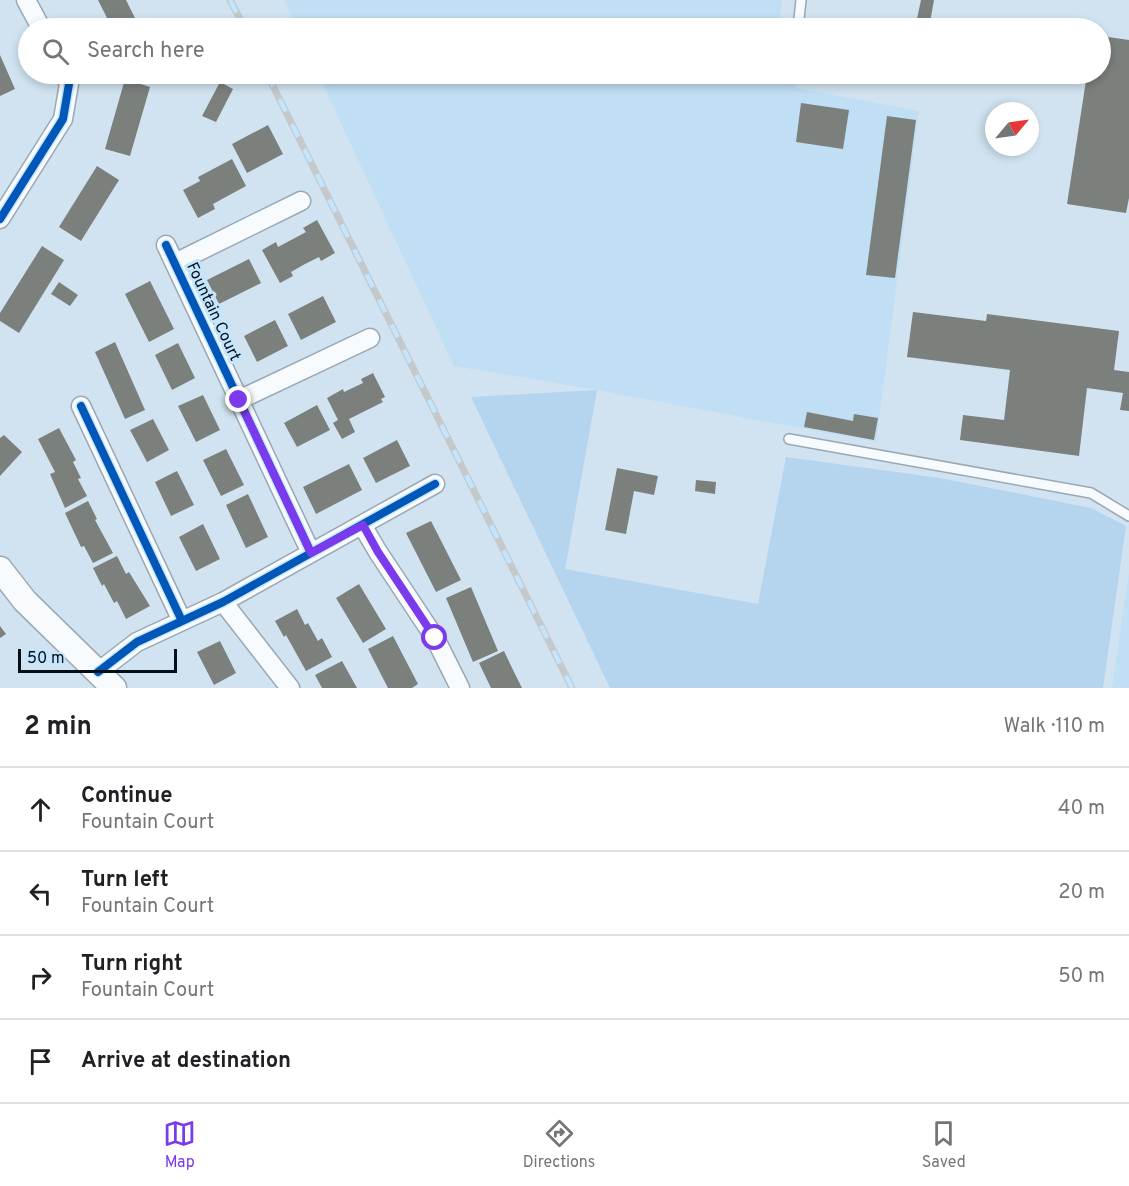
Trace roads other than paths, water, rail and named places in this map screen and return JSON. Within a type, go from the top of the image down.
[{"type":"street","points":[[26,0],[36,18]]},
{"type":"street","points":[[0,219],[63,119],[69,84]]},
{"type":"street","name":"Fountain Court","points":[[175,263],[301,201]]},
{"type":"street","name":"Fountain Court","points":[[166,245],[311,553]]},
{"type":"street","points":[[239,400],[370,338]]},
{"type":"street","points":[[81,406],[182,621]]},
{"type":"street","points":[[0,569],[25,601],[106,680],[137,642],[223,602],[435,484]]},
{"type":"street","points":[[363,525],[378,552],[435,638],[460,688]]},
{"type":"street","points":[[223,602],[290,688]]},
{"type":"lane","points":[[799,18],[801,0]]},
{"type":"lane","points":[[789,439],[1091,493],[1129,516]]},
{"type":"railway","points":[[230,0],[240,18]]},
{"type":"railway","points":[[272,84],[572,688]]}]
